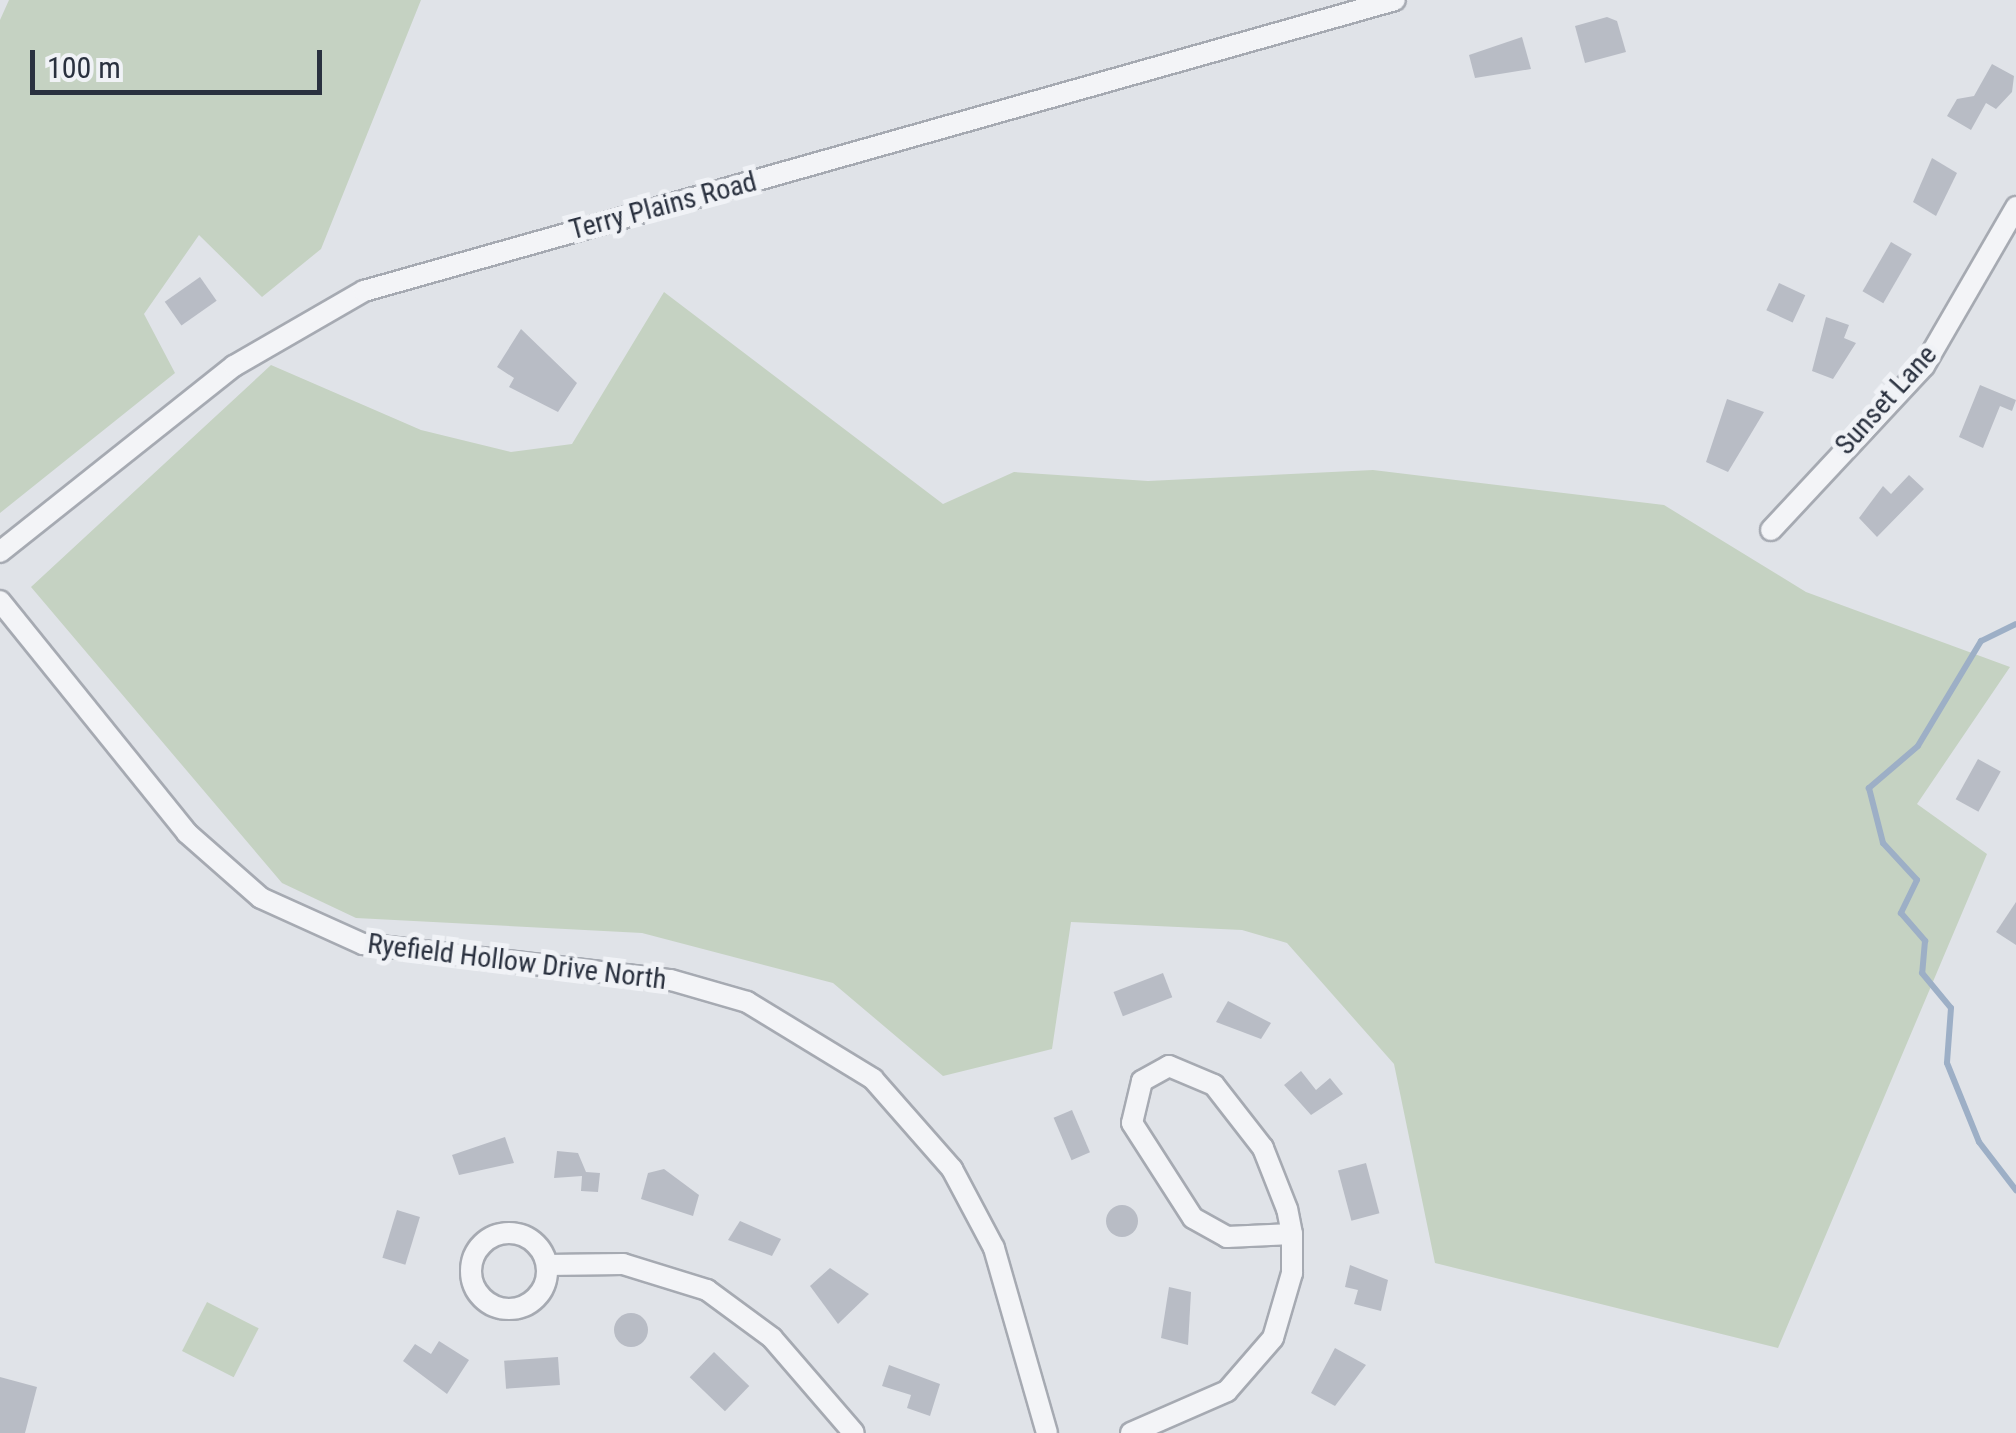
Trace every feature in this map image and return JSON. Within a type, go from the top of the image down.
[{"type":"street","name":"Terry Plains Road","points":[[0,552],[234,366],[364,291],[1395,0]]},
{"type":"street","name":"Sunset Lane","points":[[1771,530],[1924,366],[2016,207]]},
{"type":"street","name":"Ryefield Hollow Drive North","points":[[0,601],[187,834],[261,898],[364,944],[671,980],[747,1002],[873,1080],[952,1169],[994,1248],[1047,1433]]},
{"type":"street","points":[[1131,1433],[1205,1407],[1254,1363],[1284,1313],[1292,1234],[1263,1148],[1214,1086],[1169,1066],[1142,1081],[1132,1123],[1193,1218],[1228,1237],[1292,1234]]},
{"type":"street","points":[[547,1265],[623,1264],[708,1290],[772,1338],[854,1433]]},
{"type":"green space","points":[[9,0],[421,0],[321,249],[262,297],[199,235],[144,314],[175,373],[0,513],[0,20]]},
{"type":"green space","points":[[664,292],[943,504],[1014,472],[1148,481],[1373,470],[1664,505],[1806,592],[2010,667],[1917,804],[1987,854],[1778,1348],[1435,1263],[1394,1064],[1287,943],[1242,930],[1071,922],[1052,1049],[943,1076],[833,983],[642,933],[356,918],[282,883],[31,587],[271,365],[421,430],[511,452],[572,444]]},
{"type":"green space","points":[[207,1302],[259,1328],[234,1377],[182,1351]]},
{"type":"building","points":[[1607,17],[1617,21],[1626,52],[1585,63],[1575,26]]},
{"type":"building","points":[[1522,37],[1531,69],[1475,78],[1469,55]]},
{"type":"building","points":[[1992,64],[2014,76],[2012,92],[1996,109],[1986,103],[1971,130],[1947,116],[1957,99],[1974,96]]},
{"type":"building","points":[[1932,158],[1957,173],[1936,216],[1913,202]]},
{"type":"building","points":[[1891,242],[1912,254],[1883,303],[1862,291]]},
{"type":"building","points":[[200,277],[217,301],[181,325],[165,302]]},
{"type":"building","points":[[1779,283],[1805,295],[1793,322],[1766,310]]},
{"type":"building","points":[[1826,317],[1849,325],[1844,338],[1856,343],[1833,379],[1812,371]]},
{"type":"building","points":[[521,329],[577,383],[558,412],[509,387],[514,378],[497,367]]},
{"type":"building","points":[[1980,385],[2016,400],[2012,411],[2000,406],[1983,448],[1959,437]]},
{"type":"building","points":[[1727,399],[1764,412],[1728,472],[1706,462]]},
{"type":"building","points":[[1909,475],[1924,489],[1877,537],[1859,518],[1883,486],[1891,494]]},
{"type":"building","points":[[1978,759],[2001,772],[1978,812],[1956,799]]},
{"type":"building","points":[[2016,902],[2016,945],[1996,932]]},
{"type":"building","points":[[1163,973],[1172,997],[1123,1016],[1114,992]]},
{"type":"building","points":[[1228,1001],[1271,1023],[1261,1039],[1216,1022]]},
{"type":"building","points":[[1301,1071],[1316,1090],[1330,1078],[1343,1094],[1311,1115],[1284,1085]]},
{"type":"building","points":[[1072,1110],[1090,1152],[1072,1160],[1054,1118]]},
{"type":"building","points":[[505,1137],[514,1163],[459,1175],[452,1155]]},
{"type":"building","points":[[557,1151],[578,1153],[586,1172],[600,1173],[598,1192],[581,1191],[582,1176],[554,1178]]},
{"type":"building","points":[[1366,1163],[1379,1213],[1351,1221],[1338,1171]]},
{"type":"building","points":[[664,1169],[699,1195],[693,1216],[641,1199],[648,1173]]},
{"type":"building","points":[[1122,1205],[1134,1209],[1138,1221],[1134,1233],[1122,1237],[1110,1233],[1106,1221],[1110,1209]]},
{"type":"building","points":[[397,1210],[420,1217],[405,1265],[382,1258]]},
{"type":"building","points":[[740,1221],[781,1239],[772,1256],[728,1240]]},
{"type":"building","points":[[1350,1265],[1388,1280],[1381,1311],[1354,1304],[1358,1290],[1345,1287]]},
{"type":"building","points":[[830,1268],[869,1294],[838,1324],[810,1286]]},
{"type":"building","points":[[1169,1287],[1191,1292],[1188,1345],[1161,1338]]},
{"type":"building","points":[[631,1313],[643,1318],[648,1330],[643,1342],[631,1347],[619,1342],[614,1330],[619,1318]]},
{"type":"building","points":[[439,1341],[469,1360],[447,1394],[403,1361],[415,1344],[431,1354]]},
{"type":"building","points":[[1335,1348],[1366,1365],[1335,1406],[1311,1393]]},
{"type":"building","points":[[714,1352],[749,1386],[725,1411],[690,1377]]},
{"type":"building","points":[[558,1357],[560,1385],[506,1389],[504,1361]]},
{"type":"building","points":[[889,1365],[940,1384],[930,1416],[907,1408],[911,1395],[882,1386]]},
{"type":"building","points":[[0,1377],[37,1387],[25,1433],[0,1433]]},
{"type":"waterway","points":[[2016,624],[1981,641],[1918,746],[1869,788],[1883,843],[1917,880],[1901,913],[1925,941],[1922,973],[1951,1008],[1947,1063],[1979,1142],[2016,1190]]}]
